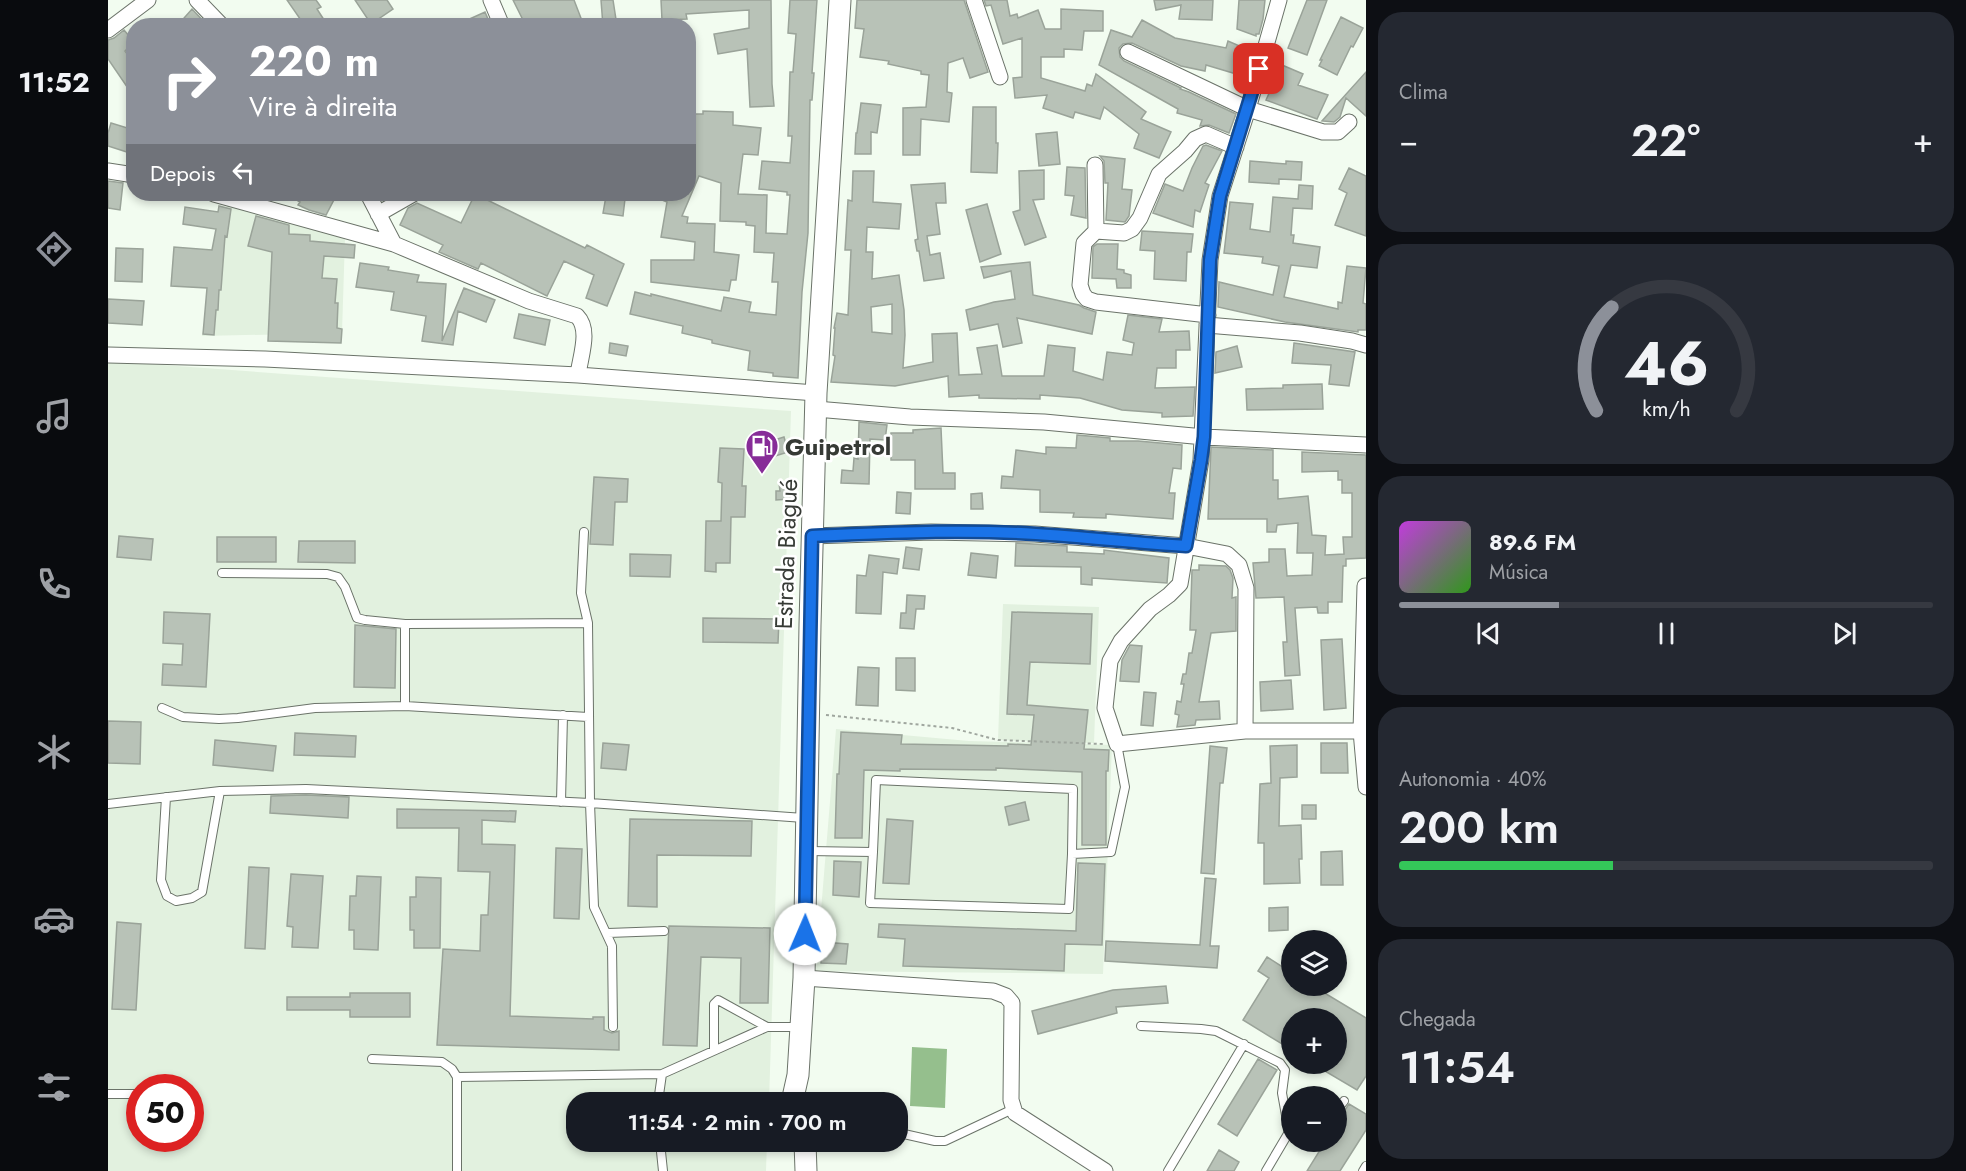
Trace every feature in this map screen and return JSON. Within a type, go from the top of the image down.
[{"type":"main road","name":"Estrada Biagué","points":[[794,1092],[798,1075],[804,978],[816,401],[840,0]]},
{"type":"main road","name":"Estrada Biagué","points":[[798,1075],[801,1092]]},
{"type":"main road","points":[[791,1171],[798,1152]]},
{"type":"main road","points":[[802,1152],[806,1171]]},
{"type":"main road","points":[[805,1152],[815,1171]]},
{"type":"street","points":[[108,30],[148,0]]},
{"type":"street","points":[[196,0],[214,18]]},
{"type":"street","points":[[491,0],[499,18]]},
{"type":"street","points":[[974,0],[1000,77]]},
{"type":"street","points":[[1279,0],[1220,196],[1210,260],[1204,437],[1180,584],[1150,609],[1121,641],[1110,661],[1105,708],[1117,744],[1245,731],[1360,731]]},
{"type":"street","points":[[1128,52],[1248,109],[1323,132],[1338,132],[1349,122]]},
{"type":"street","points":[[1096,231],[1124,233],[1132,229],[1140,218],[1159,174],[1196,139],[1206,134],[1236,147]]},
{"type":"street","points":[[1095,165],[1096,231],[1084,243],[1080,285],[1087,299],[1366,345]]},
{"type":"street","points":[[108,171],[126,174]]},
{"type":"street","points":[[239,201],[394,244],[529,301],[577,316],[582,321],[584,329],[578,375]]},
{"type":"street","points":[[372,201],[394,244]]},
{"type":"street","points":[[378,214],[401,201]]},
{"type":"street","points":[[108,356],[265,359],[578,375],[816,401],[910,417],[1044,422],[1204,437],[1366,445]]},
{"type":"street","points":[[812,536],[931,532],[1035,534],[1186,546],[1227,554],[1239,565],[1246,588],[1245,731]]},
{"type":"street","points":[[1365,586],[1364,678],[1360,731],[1366,787]]},
{"type":"street","points":[[804,978],[993,991],[1005,996],[1012,1003],[1013,1109],[1018,1116],[1105,1171]]},
{"type":"lane","points":[[584,532],[581,593],[588,623],[588,717],[594,907],[608,933],[612,946],[614,1026]]},
{"type":"lane","points":[[222,573],[327,574],[338,577],[345,587],[357,618],[365,620],[405,624],[588,623]]},
{"type":"lane","points":[[405,624],[405,706]]},
{"type":"lane","points":[[162,708],[183,717],[219,719],[315,708],[405,706],[588,717]]},
{"type":"lane","points":[[561,802],[563,715]]},
{"type":"lane","points":[[1072,854],[1111,852],[1125,787],[1117,744]]},
{"type":"lane","points":[[876,780],[1073,789],[1069,909],[870,903],[873,852],[876,780]]},
{"type":"lane","points":[[108,804],[220,790],[317,790],[590,803],[806,818]]},
{"type":"lane","points":[[166,797],[161,880],[167,896],[176,902],[192,898],[202,892],[220,790]]},
{"type":"lane","points":[[805,851],[873,852]]},
{"type":"lane","points":[[608,933],[664,931]]},
{"type":"lane","points":[[714,1050],[714,1004],[718,1000],[767,1027]]},
{"type":"lane","points":[[1141,1026],[1216,1031],[1280,1063],[1285,1070],[1283,1086]]},
{"type":"lane","points":[[457,1077],[662,1074],[767,1027],[801,1027]]},
{"type":"lane","points":[[1168,1171],[1244,1044]]},
{"type":"lane","points":[[372,1059],[442,1062],[452,1069],[457,1077],[457,1171]]},
{"type":"lane","points":[[659,1092],[662,1074]]},
{"type":"lane","points":[[108,1094],[126,1094]]},
{"type":"lane","points":[[908,1135],[945,1142],[1013,1109]]},
{"type":"lane","points":[[1266,1171],[1281,1147]]},
{"type":"lane","points":[[661,1152],[663,1171]]},
{"type":"lane","points":[[1363,1171],[1366,1166]]},
{"type":"path","points":[[808,713],[952,728],[998,740],[1117,744]]},
{"type":"shaded area","points":[[227,205],[345,238],[342,333],[202,336]]},
{"type":"shaded area","points":[[108,361],[791,411],[769,1092],[566,1092],[566,1152],[767,1152],[766,1171],[108,1171]]},
{"type":"shaded area","points":[[1003,604],[1099,607],[1094,743],[998,740]]},
{"type":"shaded area","points":[[836,729],[969,741],[1112,745],[1103,974],[816,971]]},
{"type":"shaded area","points":[[912,1047],[947,1049],[945,1108],[910,1106]]},
{"type":"building","points":[[287,0],[316,0],[321,7],[317,9],[323,18],[299,18]]},
{"type":"building","points":[[355,0],[387,0],[393,9],[380,18],[367,18]]},
{"type":"building","points":[[513,0],[574,0],[581,18],[522,18]]},
{"type":"building","points":[[601,0],[613,0],[616,18],[602,18]]},
{"type":"building","points":[[661,0],[771,0],[774,106],[750,107],[747,49],[718,54],[714,34],[749,28],[749,10],[686,14],[687,18],[662,18]]},
{"type":"building","points":[[790,0],[817,0],[812,73],[814,73],[812,100],[810,100],[808,233],[802,292],[798,378],[773,376],[773,373],[748,370],[750,351],[712,343],[712,340],[682,333],[683,326],[630,314],[635,292],[721,311],[724,297],[751,302],[749,312],[776,315],[778,282],[772,282],[774,253],[754,252],[755,226],[746,225],[746,222],[720,221],[721,183],[699,176],[696,183],[696,114],[703,114],[703,111],[733,112],[733,125],[761,128],[758,155],[743,154],[738,194],[767,195],[766,233],[787,234],[790,195],[787,195],[787,192],[759,189],[762,161],[790,163],[792,136],[788,136],[790,72],[793,72],[796,34],[788,33]]},
{"type":"building","points":[[857,0],[964,0],[988,72],[970,78],[963,58],[948,63],[947,92],[952,93],[949,122],[921,119],[920,155],[903,155],[903,108],[926,107],[929,75],[888,64],[889,61],[860,57],[864,29],[855,28]]},
{"type":"building","points":[[984,0],[1007,0],[1010,16],[1017,14],[1018,18],[1038,10],[1045,29],[1061,29],[1061,9],[1103,11],[1103,31],[1084,31],[1082,50],[1064,49],[1064,57],[1041,57],[1041,78],[1085,91],[1087,84],[1092,86],[1096,74],[1146,112],[1141,119],[1171,132],[1159,158],[1134,148],[1139,134],[1104,107],[1100,119],[1075,112],[1073,118],[1043,108],[1047,95],[1015,98],[1013,78],[1022,77],[1022,38],[1003,44],[991,5],[986,6]]},
{"type":"building","points":[[1154,0],[1213,0],[1212,20],[1179,19],[1181,5],[1156,10]]},
{"type":"building","points":[[1239,0],[1265,0],[1263,19],[1259,34],[1256,36],[1237,29]]},
{"type":"building","points":[[1307,0],[1327,0],[1307,55],[1288,48]]},
{"type":"building","points":[[192,9],[200,18],[184,18]]},
{"type":"building","points":[[485,12],[488,18],[472,18]]},
{"type":"building","points":[[1341,17],[1363,28],[1337,75],[1319,66]]},
{"type":"building","points":[[1142,20],[1175,38],[1226,48],[1228,41],[1251,51],[1243,76],[1206,65],[1205,71],[1181,66],[1132,43],[1123,44],[1119,48],[1120,57],[1124,61],[1236,114],[1229,133],[1209,125],[1200,126],[1202,120],[1177,113],[1178,109],[1099,65],[1111,30],[1132,37]]},
{"type":"building","points":[[124,30],[126,32],[126,85],[108,59],[108,40]]},
{"type":"building","points":[[1282,65],[1303,74],[1298,85],[1328,95],[1317,119],[1266,100]]},
{"type":"building","points":[[1366,72],[1366,116],[1346,98],[1340,117],[1334,122],[1322,121]]},
{"type":"building","points":[[861,103],[881,105],[877,133],[871,132],[871,154],[855,154]]},
{"type":"building","points":[[973,107],[996,107],[997,173],[971,172]]},
{"type":"building","points":[[111,123],[126,128],[126,152],[108,146]]},
{"type":"building","points":[[1057,132],[1060,164],[1039,166],[1036,134]]},
{"type":"building","points":[[1203,146],[1222,151],[1205,183],[1209,185],[1200,212],[1195,210],[1193,227],[1153,213],[1165,184],[1183,191]]},
{"type":"building","points":[[1100,156],[1125,159],[1122,189],[1132,190],[1129,216],[1125,222],[1106,220],[1108,183],[1105,183],[1104,161]]},
{"type":"building","points":[[1250,161],[1286,164],[1286,161],[1302,162],[1301,180],[1279,179],[1279,184],[1249,182]]},
{"type":"building","points":[[1067,167],[1085,168],[1086,218],[1071,215],[1074,196],[1065,195]]},
{"type":"building","points":[[1349,168],[1366,176],[1366,236],[1335,225],[1347,193],[1339,189]]},
{"type":"building","points":[[1044,170],[1044,199],[1033,200],[1046,237],[1025,245],[1013,212],[1020,210],[1019,171]]},
{"type":"building","points":[[853,171],[874,171],[873,202],[901,204],[899,229],[867,227],[866,252],[873,252],[872,279],[899,275],[904,310],[903,368],[933,362],[932,334],[957,333],[959,375],[982,374],[977,348],[997,345],[1002,376],[1044,376],[1048,345],[1075,348],[1073,371],[1103,380],[1107,352],[1132,355],[1134,343],[1123,340],[1128,315],[1162,319],[1159,332],[1189,331],[1190,350],[1176,350],[1176,368],[1157,368],[1155,388],[1195,387],[1193,416],[1162,417],[1162,413],[1122,410],[1080,398],[1040,395],[1040,399],[979,398],[979,395],[949,397],[948,376],[895,386],[831,382],[837,313],[848,315],[851,250],[845,250],[848,200],[852,201]],"holes":[[[892,304],[892,334],[872,332],[871,307]]]},
{"type":"building","points":[[108,181],[123,183],[120,210],[108,208]]},
{"type":"building","points":[[945,183],[946,203],[936,203],[940,234],[927,236],[930,255],[940,253],[944,278],[924,281],[915,240],[918,239],[911,185]]},
{"type":"building","points":[[1299,185],[1313,186],[1312,209],[1293,208],[1291,235],[1294,235],[1293,243],[1320,247],[1317,268],[1291,265],[1284,297],[1338,309],[1338,302],[1342,303],[1347,266],[1366,268],[1363,303],[1366,304],[1366,330],[1358,330],[1358,332],[1285,322],[1218,307],[1219,282],[1273,295],[1279,266],[1262,263],[1263,257],[1224,253],[1230,202],[1253,204],[1250,229],[1270,232],[1273,197],[1298,199]]},
{"type":"building","points":[[298,201],[333,201],[326,215],[298,205]]},
{"type":"building","points":[[472,201],[489,201],[585,248],[587,245],[624,264],[607,306],[586,298],[594,275],[564,261],[547,296],[481,263],[478,269],[439,252],[443,245],[400,225],[408,208],[417,203],[461,223]]},
{"type":"building","points":[[605,201],[625,201],[623,216],[603,213]]},
{"type":"building","points":[[665,201],[688,201],[682,216],[688,217],[687,223],[715,224],[714,252],[739,255],[736,280],[731,280],[729,291],[651,282],[651,260],[694,260],[695,242],[661,237],[667,202]]},
{"type":"building","points":[[987,204],[1001,254],[980,262],[966,210]]},
{"type":"building","points":[[219,206],[231,209],[227,237],[225,236],[221,290],[219,290],[214,335],[203,334],[207,288],[171,286],[174,247],[212,250],[216,229],[183,224],[185,207],[218,212]]},
{"type":"building","points":[[256,216],[289,225],[289,234],[310,235],[310,241],[355,245],[354,258],[324,256],[322,278],[337,279],[335,303],[338,303],[337,328],[342,329],[341,343],[268,341],[272,252],[248,246]]},
{"type":"building","points":[[1142,231],[1193,234],[1191,252],[1187,252],[1186,281],[1154,279],[1155,251],[1140,250]]},
{"type":"building","points":[[1097,244],[1118,244],[1117,269],[1124,270],[1124,273],[1131,275],[1131,288],[1117,288],[1116,279],[1092,278],[1093,247]]},
{"type":"building","points":[[116,248],[143,249],[142,282],[115,281]]},
{"type":"building","points":[[1030,262],[1033,295],[1079,305],[1096,312],[1092,334],[1017,318],[1022,343],[1003,347],[998,324],[970,330],[966,310],[1015,299],[1011,271],[984,278],[981,267]]},
{"type":"building","points":[[360,263],[389,267],[388,270],[419,275],[417,282],[446,284],[442,341],[464,288],[495,300],[486,322],[458,311],[453,345],[422,341],[426,316],[391,310],[394,292],[356,287]]},
{"type":"building","points":[[108,299],[144,301],[142,325],[108,323]]},
{"type":"building","points":[[519,314],[550,320],[545,345],[514,338]]},
{"type":"building","points":[[610,343],[628,346],[626,356],[609,353]]},
{"type":"building","points":[[1294,343],[1355,352],[1349,386],[1329,384],[1331,365],[1292,363]]},
{"type":"building","points":[[1237,346],[1242,367],[1215,373],[1216,352]]},
{"type":"building","points":[[1322,384],[1323,409],[1247,410],[1246,389]]},
{"type":"building","points":[[859,422],[887,425],[885,440],[870,439],[869,484],[841,483],[842,470],[853,471],[854,458],[858,459]]},
{"type":"building","points":[[941,428],[943,473],[955,473],[955,489],[915,489],[915,460],[891,460],[891,433],[913,433],[913,430]]},
{"type":"building","points":[[1077,435],[1110,438],[1110,441],[1182,445],[1181,469],[1173,468],[1169,493],[1175,493],[1173,519],[1106,514],[1106,518],[1073,517],[1074,513],[1040,512],[1040,490],[1001,488],[1002,476],[1013,477],[1016,450],[1046,454],[1046,447],[1076,448]]},
{"type":"building","points":[[784,437],[788,452],[775,456],[771,441]]},
{"type":"building","points":[[1211,447],[1273,450],[1273,480],[1278,480],[1278,499],[1308,496],[1312,535],[1326,536],[1325,555],[1344,554],[1343,537],[1352,537],[1352,493],[1342,493],[1342,480],[1338,480],[1338,471],[1302,472],[1302,452],[1366,455],[1366,558],[1346,559],[1346,566],[1343,566],[1342,602],[1328,602],[1328,613],[1318,613],[1317,607],[1295,608],[1300,675],[1285,676],[1283,642],[1287,642],[1284,597],[1256,598],[1253,563],[1269,562],[1269,549],[1285,549],[1287,576],[1312,575],[1313,553],[1297,553],[1298,523],[1277,525],[1276,532],[1267,532],[1267,519],[1208,519]]},
{"type":"building","points":[[720,448],[744,449],[742,486],[746,486],[745,517],[731,517],[730,563],[716,563],[716,572],[705,571],[706,521],[721,521],[722,483],[718,482]]},
{"type":"building","points":[[594,477],[628,479],[627,502],[615,502],[613,545],[590,544]]},
{"type":"building","points":[[779,483],[789,483],[790,499],[776,500],[776,491],[780,491]]},
{"type":"building","points":[[897,492],[911,493],[910,514],[896,513]]},
{"type":"building","points":[[982,493],[983,509],[971,509],[971,494]]},
{"type":"building","points":[[119,536],[153,539],[151,560],[117,557]]},
{"type":"building","points":[[217,537],[276,537],[276,562],[217,562]]},
{"type":"building","points":[[299,541],[355,541],[355,563],[298,562]]},
{"type":"building","points":[[1016,543],[1067,546],[1067,552],[1104,554],[1104,550],[1169,558],[1167,583],[1092,578],[1092,585],[1081,584],[1081,567],[1015,566]]},
{"type":"building","points":[[906,547],[922,549],[919,570],[903,568]]},
{"type":"building","points":[[971,553],[998,556],[996,578],[968,575]]},
{"type":"building","points":[[630,554],[671,555],[670,577],[630,576]]},
{"type":"building","points":[[869,555],[899,559],[897,574],[883,572],[881,614],[856,613],[857,575],[866,576]]},
{"type":"building","points":[[1199,565],[1226,566],[1230,570],[1233,578],[1232,598],[1236,597],[1236,631],[1211,633],[1199,702],[1219,701],[1220,719],[1196,720],[1195,725],[1177,727],[1179,715],[1175,714],[1177,701],[1181,702],[1183,674],[1186,674],[1196,630],[1190,630],[1192,570],[1199,570]]},
{"type":"building","points":[[907,595],[925,596],[924,609],[916,609],[914,629],[900,628],[901,613],[906,613]]},
{"type":"building","points":[[164,612],[210,614],[206,687],[162,685],[163,664],[182,665],[183,644],[163,643]]},
{"type":"building","points":[[1012,612],[1092,614],[1090,664],[1030,662],[1027,705],[1088,710],[1084,749],[1109,750],[1108,771],[1106,771],[1106,845],[1082,845],[1082,772],[996,768],[996,770],[864,770],[862,838],[835,838],[841,732],[902,735],[901,744],[1031,745],[1034,715],[1007,714]]},
{"type":"building","points":[[703,618],[779,619],[778,643],[703,642]]},
{"type":"building","points":[[355,625],[396,629],[395,688],[354,687]]},
{"type":"building","points":[[1342,639],[1346,708],[1324,710],[1321,640]]},
{"type":"building","points":[[1130,645],[1142,646],[1139,682],[1120,681],[1122,660]]},
{"type":"building","points":[[896,658],[915,658],[915,691],[896,690]]},
{"type":"building","points":[[858,667],[879,668],[878,706],[856,705]]},
{"type":"building","points":[[1291,680],[1293,709],[1261,711],[1260,682]]},
{"type":"building","points":[[1144,692],[1156,693],[1153,726],[1141,725]]},
{"type":"building","points":[[108,721],[141,722],[140,764],[108,763]]},
{"type":"building","points":[[295,733],[356,736],[355,757],[294,755]]},
{"type":"building","points":[[215,740],[276,746],[273,771],[213,765]]},
{"type":"building","points":[[603,743],[629,745],[626,770],[601,768]]},
{"type":"building","points":[[1321,743],[1347,743],[1348,773],[1321,773]]},
{"type":"building","points":[[1297,745],[1297,777],[1280,778],[1279,826],[1301,825],[1300,883],[1264,884],[1264,843],[1258,843],[1260,784],[1271,783],[1270,746]]},
{"type":"building","points":[[1210,746],[1227,748],[1223,783],[1220,783],[1214,874],[1201,873]]},
{"type":"building","points":[[271,796],[349,797],[348,818],[270,813]]},
{"type":"building","points":[[1025,802],[1029,820],[1009,825],[1005,807]]},
{"type":"building","points":[[1302,805],[1316,805],[1316,819],[1302,819]]},
{"type":"building","points":[[397,809],[516,811],[515,822],[482,820],[482,844],[515,845],[510,1016],[593,1019],[593,1017],[604,1017],[604,1030],[612,1033],[619,1031],[619,1050],[437,1045],[443,949],[480,951],[481,915],[488,915],[490,872],[458,871],[459,828],[397,828]]},
{"type":"building","points":[[630,819],[752,821],[751,856],[657,855],[657,907],[628,906]]},
{"type":"building","points":[[887,819],[913,821],[909,884],[883,883]]},
{"type":"building","points":[[556,848],[582,849],[579,919],[554,918]]},
{"type":"building","points":[[1342,851],[1343,885],[1321,885],[1321,852]]},
{"type":"building","points":[[834,861],[861,862],[859,897],[833,895]]},
{"type":"building","points":[[1078,863],[1105,864],[1102,945],[1065,944],[1064,971],[903,966],[905,939],[878,937],[879,924],[1076,931]]},
{"type":"building","points":[[249,867],[269,868],[265,949],[245,948]]},
{"type":"building","points":[[291,874],[323,876],[318,948],[292,947],[293,927],[287,926]]},
{"type":"building","points":[[357,876],[381,877],[378,950],[354,949],[354,930],[349,930],[350,896],[356,896]]},
{"type":"building","points":[[416,877],[441,878],[440,948],[414,948],[414,930],[410,930],[410,897],[416,897]]},
{"type":"building","points":[[1205,878],[1216,879],[1210,946],[1219,946],[1217,968],[1105,961],[1106,941],[1200,945]]},
{"type":"building","points":[[1288,907],[1288,930],[1269,931],[1269,908]]},
{"type":"building","points":[[117,922],[141,924],[136,1010],[112,1009]]},
{"type":"building","points":[[669,926],[770,928],[768,1003],[740,1003],[741,958],[701,957],[697,1046],[663,1045]]},
{"type":"building","points":[[822,942],[848,944],[846,964],[821,963]]},
{"type":"building","points":[[1267,957],[1281,966],[1281,996],[1330,996],[1366,1018],[1366,1076],[1357,1090],[1330,1074],[1347,1074],[1347,1008],[1281,1008],[1281,1043],[1243,1020],[1269,978],[1258,971]]},
{"type":"building","points":[[1166,986],[1168,1003],[1116,1007],[1117,1013],[1038,1034],[1032,1011],[1113,990]]},
{"type":"building","points":[[350,993],[410,993],[410,1017],[350,1017],[350,1010],[287,1010],[287,997],[350,997]]},
{"type":"building","points":[[1258,1059],[1277,1070],[1237,1136],[1218,1124]]},
{"type":"building","points":[[1349,1104],[1366,1114],[1366,1130],[1340,1171],[1307,1171],[1319,1152],[1347,1152],[1347,1107]]},
{"type":"building","points":[[1219,1150],[1239,1162],[1234,1171],[1207,1171]]},
{"type":"place","name":"Guipetrol","points":[[762,475]]},
{"type":"route","points":[[805,934],[812,536],[931,532],[1035,534],[1186,546],[1204,437],[1210,260],[1220,196],[1259,69]]}]
